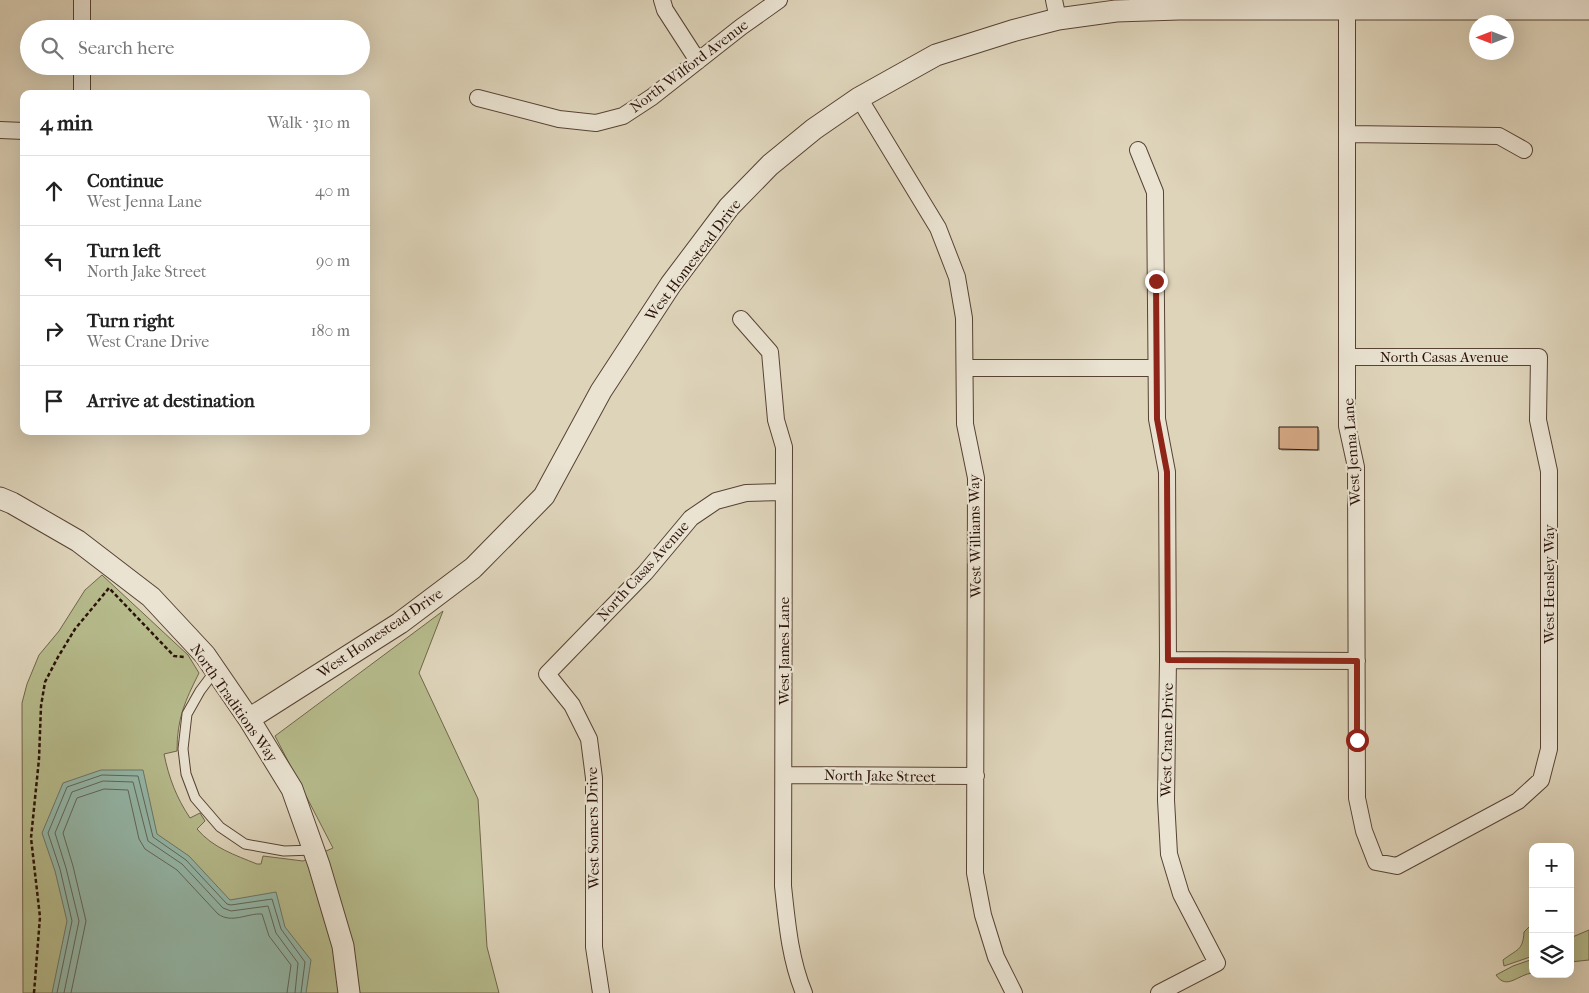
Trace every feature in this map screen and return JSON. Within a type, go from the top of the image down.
[{"type":"street","points":[[82,0],[82,20]]},
{"type":"street","points":[[662,0],[664,10],[698,61]]},
{"type":"street","name":"North Wilford Avenue","points":[[478,98],[560,120],[596,123],[623,116],[652,97],[779,0]]},
{"type":"street","name":"West Jenna Lane","points":[[1347,9],[1347,426],[1356,467],[1357,798],[1364,831],[1376,862]]},
{"type":"street","name":"West Homestead Drive","points":[[249,719],[400,624],[473,568],[544,496],[601,391],[671,284],[729,207],[770,165],[814,129],[859,98],[936,55],[1012,31],[1056,10],[1589,9]]},
{"type":"street","points":[[82,75],[82,90]]},
{"type":"street","name":"West Williams Way","points":[[859,98],[938,228],[957,277],[964,318],[965,424],[976,478],[975,873],[983,915],[996,957],[1014,993]]},
{"type":"street","points":[[0,130],[20,131]]},
{"type":"street","points":[[1348,134],[1498,136],[1524,150]]},
{"type":"street","name":"West Crane Drive","points":[[1138,150],[1156,192],[1157,419],[1167,472],[1168,660],[1166,800],[1169,854],[1181,894],[1217,963],[1159,993]]},
{"type":"street","name":"West James Lane","points":[[741,319],[770,352],[776,420],[784,447],[784,896],[788,936],[804,993]]},
{"type":"street","name":"North Casas Avenue","points":[[1348,357],[1539,357]]},
{"type":"street","name":"West Hensley Way","points":[[1376,862],[1397,866],[1518,801],[1541,780],[1549,749],[1549,471],[1538,420],[1539,357]]},
{"type":"street","points":[[965,368],[1156,368]]},
{"type":"street","name":"North Casas Avenue","points":[[547,674],[645,573],[691,518],[716,501],[746,493],[784,492]]},
{"type":"street","name":"North Traditions Way","points":[[0,498],[12,503],[78,542],[151,596],[205,655],[249,719],[292,789],[314,850],[342,946],[349,993]]},
{"type":"street","points":[[1168,660],[1357,661]]},
{"type":"street","name":"West Somers Drive","points":[[547,674],[572,705],[589,739],[594,778],[594,947],[601,993]]},
{"type":"street","name":"North Jake Street","points":[[784,775],[976,776]]},
{"type":"lane","points":[[215,671],[187,714],[183,748],[186,774],[195,798],[220,827],[245,844],[284,851],[314,850]]},
{"type":"path","points":[[34,993],[40,917],[31,838],[39,759],[41,706],[45,682],[75,629],[109,588],[174,656],[185,657],[190,662]]},
{"type":"shaded area","points":[[102,575],[188,655],[199,673],[180,719],[177,751],[164,754],[168,771],[177,795],[190,818],[200,813],[205,821],[197,829],[203,836],[225,850],[257,864],[261,864],[263,856],[303,861],[333,848],[275,736],[443,611],[419,673],[478,799],[487,947],[499,993],[23,993],[22,703],[27,684],[39,655],[59,631],[85,590]]},
{"type":"shaded area","points":[[1529,927],[1529,957],[1504,966],[1503,960],[1521,946],[1524,932]]},
{"type":"shaded area","points":[[1589,930],[1589,960],[1574,962],[1574,936]]},
{"type":"shaded area","points":[[1529,960],[1529,974],[1509,982],[1500,980],[1496,975]]},
{"type":"water","points":[[101,770],[143,770],[157,834],[189,856],[230,900],[276,892],[285,927],[311,960],[306,993],[52,993],[67,921],[55,871],[42,833],[63,783]]},
{"type":"building","points":[[1279,427],[1318,427],[1318,450],[1279,449]]},
{"type":"route","points":[[1156,281],[1157,419],[1167,472],[1168,660],[1357,661],[1357,740]]}]
